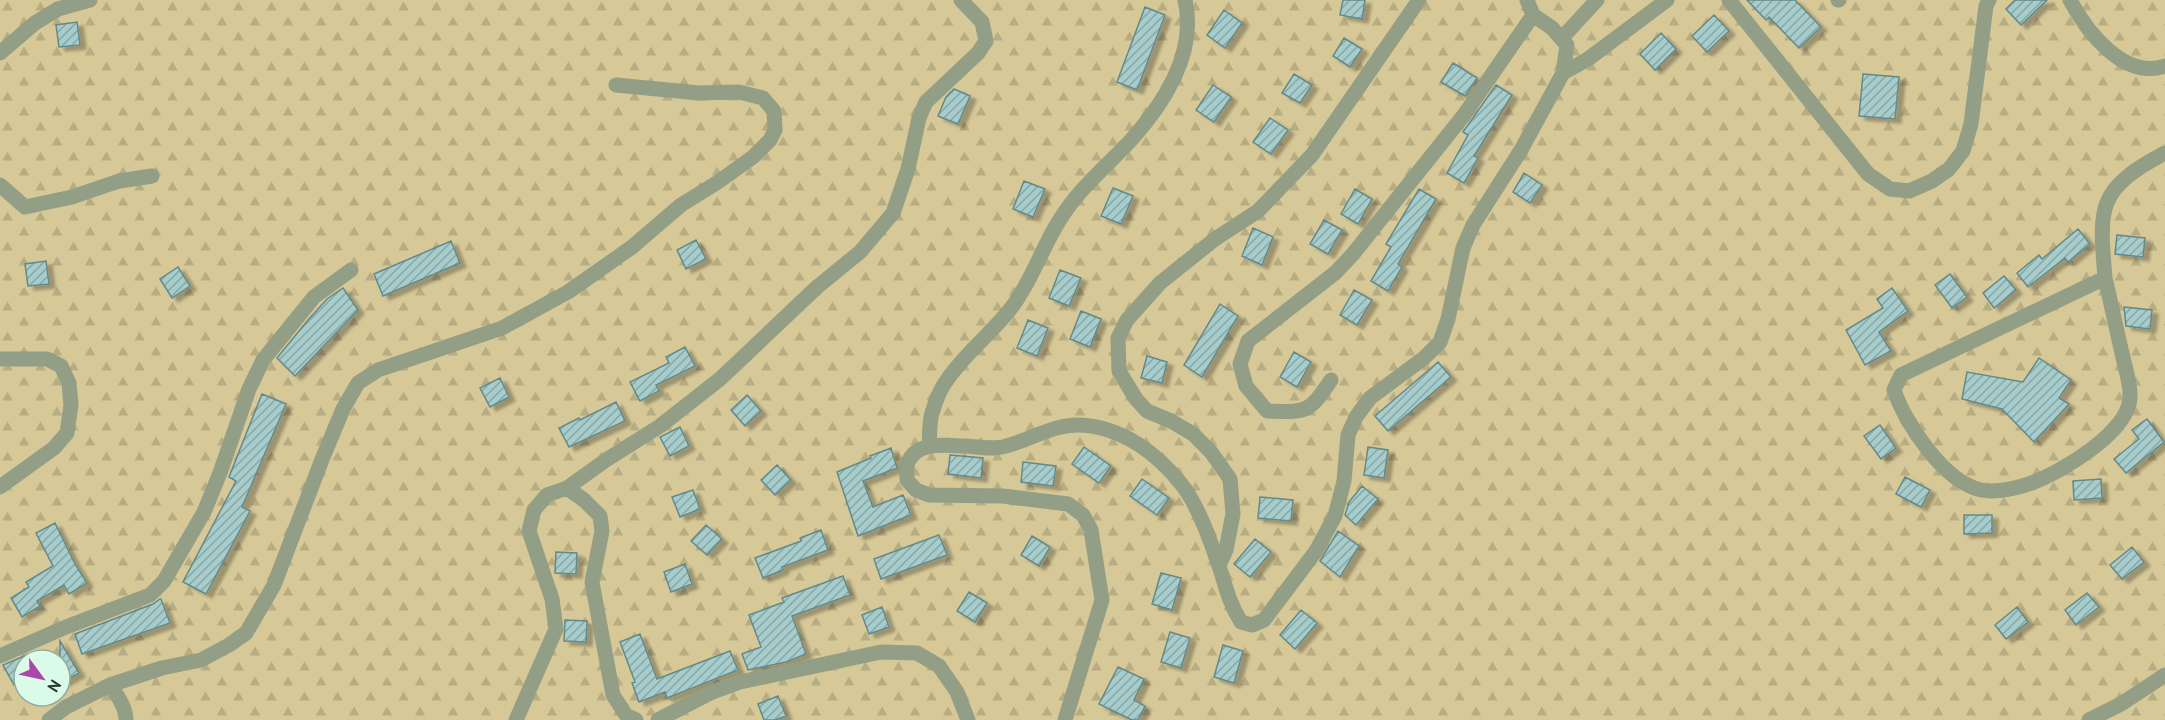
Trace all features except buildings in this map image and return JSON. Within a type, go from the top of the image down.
[{"type":"street","points":[[0,53],[35,23],[58,9],[90,0]]},
{"type":"street","points":[[516,720],[556,629],[552,599],[529,531],[534,510],[548,495],[567,488],[660,426],[720,379],[816,288],[860,252],[893,213],[908,170],[919,118],[926,102],[978,53],[986,41],[982,22],[961,0]]},
{"type":"street","points":[[929,445],[931,415],[946,380],[1009,311],[1036,267],[1059,221],[1087,183],[1131,140],[1153,112],[1178,72],[1187,43],[1185,0]]},
{"type":"street","points":[[1219,565],[1226,550],[1233,514],[1230,479],[1211,452],[1193,434],[1147,411],[1136,399],[1119,371],[1118,338],[1127,320],[1160,283],[1215,239],[1258,211],[1312,155],[1419,0]]},
{"type":"street","points":[[1065,720],[1102,600],[1091,530],[1083,515],[1068,504],[1003,496],[929,495],[916,490],[907,480],[908,462],[915,453],[929,445],[1004,447],[1059,427],[1079,425],[1106,429],[1134,441],[1159,460],[1184,486],[1219,565],[1230,604],[1241,622],[1252,625],[1264,620],[1301,573],[1335,516],[1344,481],[1348,435],[1356,417],[1370,398],[1424,358],[1440,342],[1448,319],[1463,248],[1473,225],[1521,150],[1563,73],[1567,45],[1552,28],[1533,15],[1527,0]]},
{"type":"street","points":[[1562,38],[1597,0]]},
{"type":"street","points":[[1563,73],[1588,59],[1667,0]]},
{"type":"street","points":[[1729,0],[1868,174],[1890,189],[1910,191],[1932,181],[1949,169],[1963,151],[1971,124],[1986,6],[1989,0]]},
{"type":"street","points":[[2070,0],[2081,22],[2097,41],[2131,65],[2145,70],[2165,66]]},
{"type":"street","points":[[1330,380],[1315,404],[1299,412],[1267,411],[1246,386],[1240,363],[1248,341],[1335,273],[1353,254],[1464,115],[1533,15]]},
{"type":"street","points":[[49,720],[66,708],[110,685],[162,668],[201,660],[246,633],[274,585],[323,457],[358,383],[378,370],[502,328],[568,292],[632,247],[681,205],[753,157],[770,140],[776,130],[774,111],[763,98],[739,92],[699,93],[616,85]]},
{"type":"street","points":[[2105,278],[1901,375],[1894,390],[1899,405],[1937,463],[1951,475],[1979,490],[1997,491],[2033,483],[2106,439],[2116,429],[2130,400],[2127,374],[2105,278],[2101,228],[2103,209],[2115,188],[2138,168],[2165,153]]},
{"type":"street","points":[[0,185],[25,207],[72,197],[119,181],[152,176]]},
{"type":"street","points":[[0,656],[66,627],[150,595],[164,581],[204,512],[249,388],[263,360],[314,297],[351,270]]},
{"type":"street","points":[[0,358],[47,359],[61,366],[69,383],[70,405],[67,433],[54,448],[0,486]]},
{"type":"street","points":[[567,488],[584,500],[600,516],[602,531],[592,582],[613,695],[626,715],[636,720]]},
{"type":"street","points":[[658,720],[710,693],[740,682],[882,652],[916,653],[939,666],[957,692],[968,720]]},
{"type":"street","points":[[2089,720],[2121,704],[2165,675]]},
{"type":"street","points":[[110,685],[119,698],[127,716],[126,720]]},
{"type":"green space","points":[[0,0],[2165,0],[2165,720],[0,720]]}]
